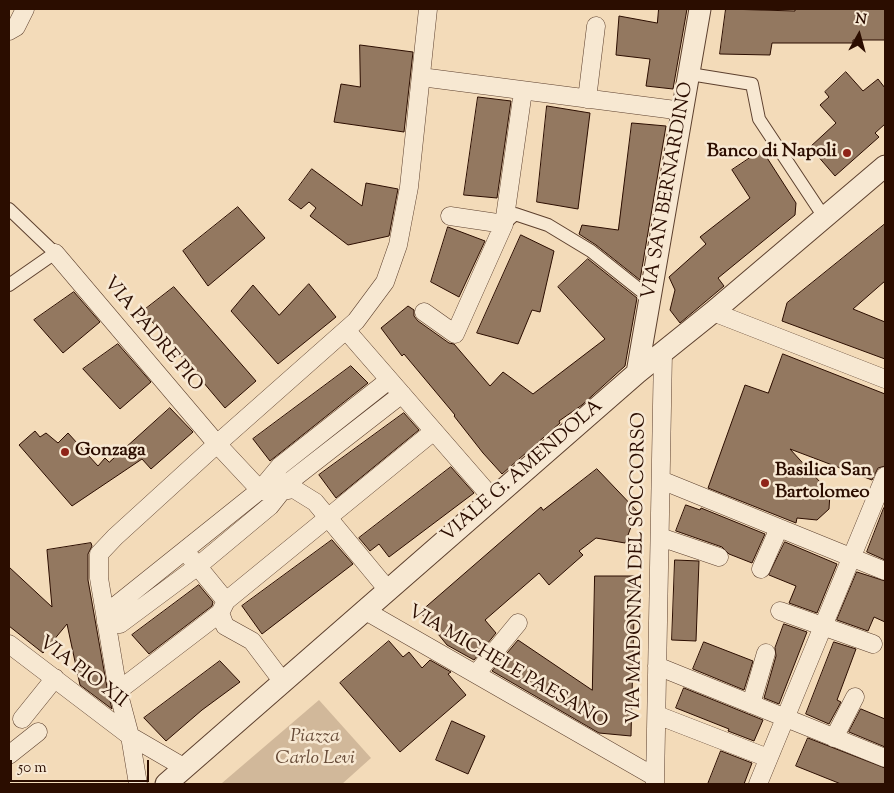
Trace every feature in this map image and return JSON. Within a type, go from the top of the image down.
[{"type":"street","points":[[9,31],[16,27],[25,9]]},
{"type":"street","points":[[138,784],[130,736],[118,691],[98,578],[99,554],[114,537],[361,316],[385,282],[398,245],[409,187],[428,9]]},
{"type":"street","name":"VIA SAN BERNARDINO","points":[[637,373],[700,9]]},
{"type":"street","points":[[587,99],[596,26]]},
{"type":"street","points":[[690,74],[752,84],[759,119],[824,218]]},
{"type":"street","points":[[421,77],[683,111]]},
{"type":"street","points":[[424,312],[455,334],[504,224],[524,90]]},
{"type":"street","name":"VIALE G. AMENDOLA","points":[[166,784],[637,373],[713,312],[885,166]]},
{"type":"street","points":[[9,209],[56,253],[9,285]]},
{"type":"street","points":[[504,224],[515,214],[548,225],[591,251],[650,298]]},
{"type":"street","points":[[450,216],[504,224]]},
{"type":"street","name":"VIA PADRE PIO","points":[[56,253],[217,444],[260,490]]},
{"type":"street","points":[[713,312],[885,378]]},
{"type":"street","points":[[346,330],[493,498]]},
{"type":"street","name":"VIA MADONNA DEL SOCCORSO","points":[[655,781],[663,352]]},
{"type":"street","points":[[106,622],[114,607],[260,490],[280,466],[389,380]]},
{"type":"street","points":[[106,622],[120,624],[198,566],[270,506],[289,482],[402,394]]},
{"type":"street","points":[[118,691],[223,607],[434,431]]},
{"type":"street","points":[[758,784],[885,476]]},
{"type":"street","points":[[661,480],[885,571]]},
{"type":"street","points":[[260,490],[272,493],[294,489],[315,502],[388,590]]},
{"type":"street","points":[[761,569],[779,528]]},
{"type":"street","points":[[660,537],[719,558]]},
{"type":"street","points":[[186,551],[198,566],[223,607],[224,626],[252,641],[283,682]]},
{"type":"street","name":"VIA MICHELE PAESANO","points":[[364,610],[476,674],[655,781]]},
{"type":"street","points":[[780,611],[873,644]]},
{"type":"street","points":[[476,674],[518,623]]},
{"type":"street","name":"VIA PIO XII","points":[[9,644],[130,736],[185,768]]},
{"type":"street","points":[[751,704],[766,653]]},
{"type":"street","points":[[657,666],[885,758]]},
{"type":"street","points":[[22,719],[55,678]]},
{"type":"street","points":[[834,738],[855,697]]},
{"type":"street","points":[[656,715],[768,758]]},
{"type":"street","points":[[9,755],[38,732]]},
{"type":"green space","name":"Piazza Carlo Levi","points":[[319,700],[371,758],[342,784],[222,783]]},
{"type":"building","points":[[659,9],[687,9],[673,89],[646,86],[650,59],[616,55],[619,16],[657,23]]},
{"type":"building","points":[[726,9],[795,11],[795,9],[885,9],[885,40],[853,40],[853,43],[772,43],[770,55],[720,54]]},
{"type":"building","points":[[360,45],[413,52],[404,132],[334,122],[341,84],[360,87]]},
{"type":"building","points":[[846,72],[863,91],[878,79],[885,88],[885,124],[875,133],[879,137],[835,176],[810,147],[836,123],[820,105],[829,97],[825,92]]},
{"type":"building","points":[[478,97],[511,101],[497,198],[464,195]]},
{"type":"building","points":[[547,106],[590,113],[578,209],[537,202]]},
{"type":"building","points":[[632,123],[666,126],[640,280],[579,234],[582,225],[618,230]]},
{"type":"building","points":[[762,150],[796,203],[795,215],[718,278],[724,286],[680,323],[670,310],[675,290],[669,277],[706,244],[700,237],[750,198],[732,170]]},
{"type":"building","points":[[312,169],[362,206],[366,183],[398,189],[389,236],[348,245],[310,216],[316,208],[309,202],[301,209],[289,200]]},
{"type":"building","points":[[238,207],[265,238],[208,286],[183,251]]},
{"type":"building","points":[[885,224],[885,281],[853,309],[885,322],[885,359],[782,321],[787,303]]},
{"type":"building","points":[[448,227],[485,241],[459,297],[431,282]]},
{"type":"building","points":[[521,235],[554,251],[540,312],[532,310],[518,344],[477,333]]},
{"type":"building","points":[[588,259],[637,298],[625,366],[582,405],[559,421],[560,423],[502,474],[404,354],[402,356],[381,328],[408,306],[414,310],[414,316],[418,321],[449,343],[454,344],[490,386],[503,372],[533,394],[605,339],[558,287]]},
{"type":"building","points":[[309,284],[336,317],[278,364],[231,311],[253,285],[279,315]]},
{"type":"building","points":[[174,287],[256,381],[225,408],[143,311]]},
{"type":"building","points":[[74,292],[100,322],[63,353],[34,320]]},
{"type":"building","points":[[118,344],[151,382],[120,409],[83,369]]},
{"type":"building","points":[[783,354],[885,394],[885,466],[878,468],[872,480],[790,449],[830,493],[829,509],[817,520],[797,518],[796,523],[708,488],[745,385],[768,393]]},
{"type":"building","points":[[351,366],[368,383],[270,461],[253,439]]},
{"type":"building","name":"Gonzaga","points":[[170,408],[193,432],[151,469],[142,459],[72,506],[19,445],[35,431],[40,437],[46,433],[58,443],[68,433],[98,466],[105,458],[109,462]]},
{"type":"building","points":[[404,413],[419,430],[336,498],[319,475]]},
{"type":"building","points":[[451,467],[474,493],[389,557],[379,544],[370,551],[359,538]]},
{"type":"building","points":[[597,469],[637,511],[625,543],[596,538],[579,551],[583,555],[549,585],[539,573],[485,620],[496,633],[474,660],[447,645],[420,612],[541,507],[543,510]]},
{"type":"building","points":[[686,505],[700,510],[701,508],[765,534],[752,563],[729,554],[722,547],[676,531]]},
{"type":"building","points":[[885,509],[885,560],[867,552]]},
{"type":"building","points":[[332,540],[353,564],[262,634],[242,606]]},
{"type":"building","points":[[785,542],[837,564],[817,613],[789,603],[796,586],[769,575]]},
{"type":"building","points":[[91,543],[92,546],[88,554],[88,580],[112,709],[80,685],[67,624],[43,653],[9,626],[9,567],[52,607],[47,550]]},
{"type":"building","points":[[675,560],[699,561],[696,641],[672,640]]},
{"type":"building","points":[[857,572],[885,581],[885,622],[874,617],[868,631],[837,620]]},
{"type":"building","points":[[595,576],[635,576],[631,736],[599,733],[492,671],[518,640],[592,690]]},
{"type":"building","points":[[199,585],[213,602],[212,606],[149,654],[132,635]]},
{"type":"building","points":[[784,624],[807,632],[779,704],[764,698],[776,656],[775,648]]},
{"type":"building","points":[[389,641],[403,657],[409,652],[422,668],[430,660],[451,672],[448,674],[466,695],[400,752],[340,683]]},
{"type":"building","points":[[704,642],[753,661],[744,690],[693,669]]},
{"type":"building","points":[[834,642],[856,649],[837,700],[841,702],[829,724],[806,714]]},
{"type":"building","points":[[220,661],[240,682],[202,710],[166,741],[144,718]]},
{"type":"building","points":[[684,688],[763,720],[754,741],[676,708]]},
{"type":"building","points":[[861,709],[885,719],[885,747],[849,732]]},
{"type":"building","points":[[452,721],[485,736],[468,774],[436,760]]},
{"type":"building","points":[[808,738],[885,768],[885,784],[841,784],[796,766]]},
{"type":"building","points":[[721,751],[752,763],[744,784],[708,784]]},
{"type":"place","name":"Banco di Napoli","points":[[847,153]]},
{"type":"place","name":"Gonzaga","points":[[65,452]]},
{"type":"place","name":"Basilica San Bartolomeo","points":[[765,483]]}]
